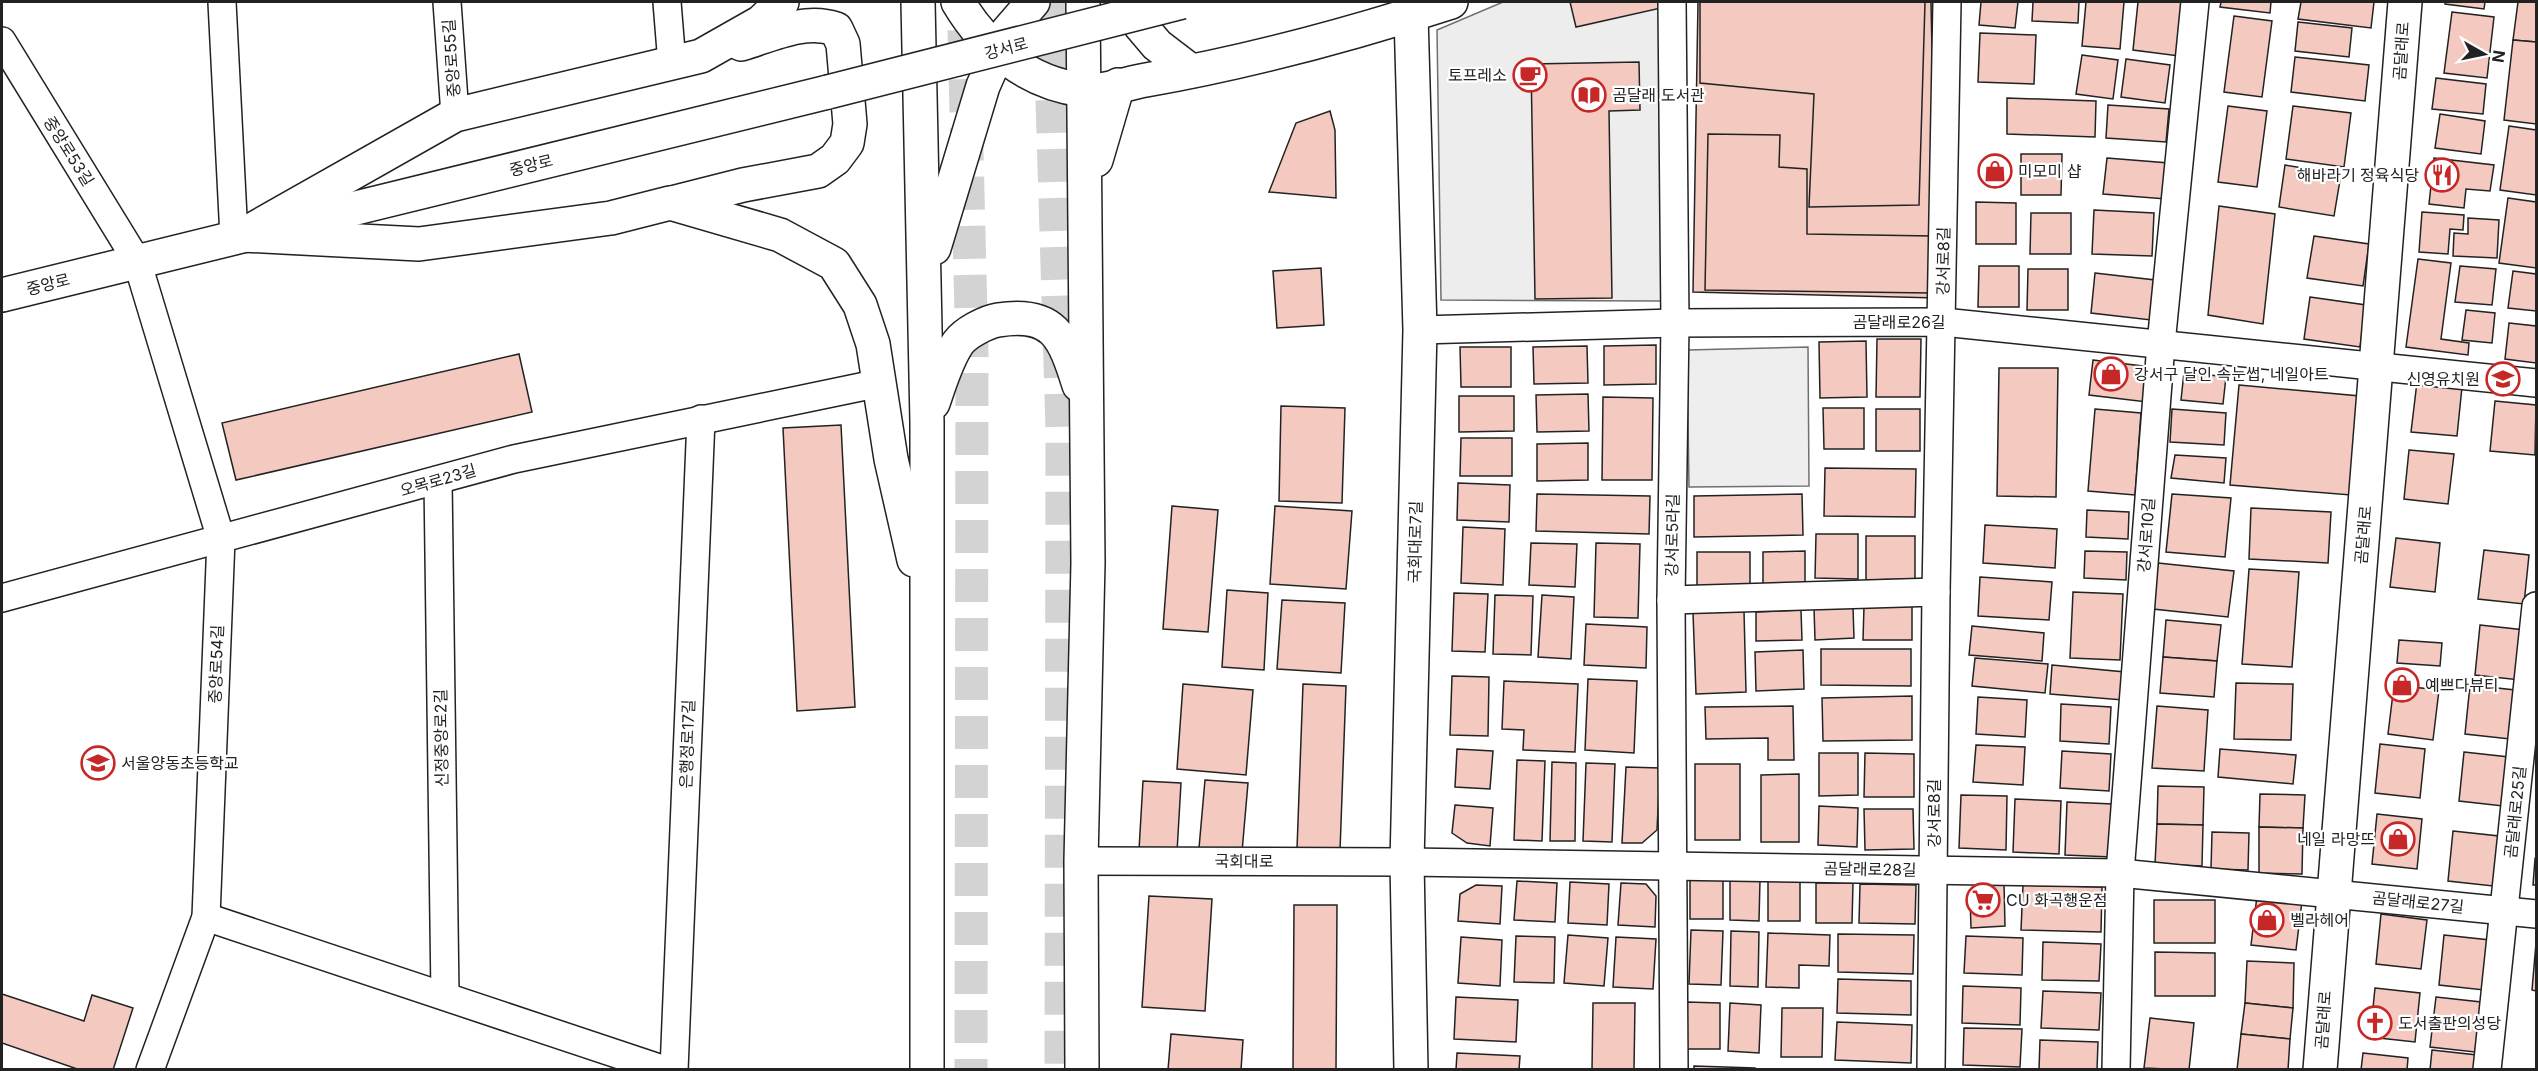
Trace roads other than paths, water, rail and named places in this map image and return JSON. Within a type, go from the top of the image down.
[{"type":"main road","points":[[686,60],[760,22],[782,2]]},
{"type":"main road","points":[[918,2],[926,280],[928,621],[926,1066]]},
{"type":"main road","points":[[958,2],[972,24],[1011,64],[1044,81],[1085,91],[1191,71],[1411,15],[1451,2]]},
{"type":"main road","points":[[926,280],[958,164],[984,86],[1007,32],[1033,2]]},
{"type":"main road","points":[[1082,1070],[1081,861],[1088,574],[1083,2]]},
{"type":"main road","points":[[1141,2],[1140,25],[1157,45],[1191,71]]},
{"type":"main road","name":"강서로","points":[[828,92],[1183,2]]},
{"type":"main road","name":"곰달래로","points":[[2320,1070],[2332,893],[2377,366],[2405,2]]},
{"type":"main road","name":"국회대로7길","points":[[1411,15],[1419,330],[1407,862],[1411,1070]]},
{"type":"main road","points":[[821,24],[836,29],[843,44],[850,124],[847,143],[836,159],[818,171],[743,185],[611,218],[418,244],[238,236],[455,115],[686,60],[798,27],[821,24]]},
{"type":"main road","points":[[1086,194],[1118,85]]},
{"type":"main road","name":"중앙로","points":[[2,295],[828,92]]},
{"type":"main road","points":[[670,203],[780,235],[834,264],[860,305],[873,344],[891,459],[928,621]]},
{"type":"main road","points":[[927,422],[944,372],[959,341],[989,322],[1020,317],[1038,320],[1052,328],[1067,348],[1087,413]]},
{"type":"street","points":[[222,2],[238,236]]},
{"type":"street","name":"중앙로55길","points":[[447,2],[455,115]]},
{"type":"street","points":[[667,2],[686,60]]},
{"type":"street","name":"강서로5라길","points":[[1672,2],[1675,323],[1671,600],[1674,1070]]},
{"type":"street","name":"강서로8길","points":[[1931,1070],[1936,592],[1947,2]]},
{"type":"street","name":"강서로10길","points":[[2116,1070],[2120,873],[2161,344],[2195,2]]},
{"type":"street","name":"중앙로53길","points":[[2,41],[137,261]]},
{"type":"street","name":"중앙로54길","points":[[137,261],[221,539],[206,916],[150,1070]]},
{"type":"street","name":"곰달래로26길","points":[[1419,330],[1675,323],[1942,322],[2377,366]]},
{"type":"street","points":[[2377,366],[2536,383]]},
{"type":"street","name":"오목로23길","points":[[2,598],[514,459],[880,383]]},
{"type":"street","name":"은행정로17길","points":[[674,1070],[701,419]]},
{"type":"street","name":"신정중앙로2길","points":[[438,480],[445,996]]},
{"type":"street","points":[[1671,600],[1936,592]]},
{"type":"street","name":"곰달래로25길","points":[[2504,910],[2536,606]]},
{"type":"street","name":"국회대로","points":[[1081,861],[1407,862]]},
{"type":"street","name":"곰달래로28길","points":[[1407,862],[2120,873],[2332,893]]},
{"type":"street","name":"곰달래로27길","points":[[2332,893],[2536,914]]},
{"type":"street","points":[[2487,1070],[2504,910]]},
{"type":"street","points":[[206,916],[665,1070]]},
{"type":"tunnel","points":[[1049,2],[1062,429],[1061,1070]]},
{"type":"tunnel","points":[[964,30],[972,356],[971,1070]]},
{"type":"place","name":"토프레소","points":[[1530,75]]},
{"type":"place","name":"곰달래 도서관","points":[[1589,95]]},
{"type":"place","name":"미모미 샵","points":[[1995,171]]},
{"type":"place","name":"해바라기 정육식당","points":[[2442,175]]},
{"type":"place","name":"강서구 달인 속눈썹, 네일아트","points":[[2111,374]]},
{"type":"place","name":"신영유치원","points":[[2503,379]]},
{"type":"place","name":"예쁘다뷰티","points":[[2402,685]]},
{"type":"place","name":"서울양동초등학교","points":[[98,763]]},
{"type":"place","name":"네일 라망뜨","points":[[2398,839]]},
{"type":"place","name":"CU 화곡행운점","points":[[1983,900]]},
{"type":"place","name":"벨라헤어","points":[[2267,920]]},
{"type":"place","name":"도서출판의성당","points":[[2375,1023]]}]
